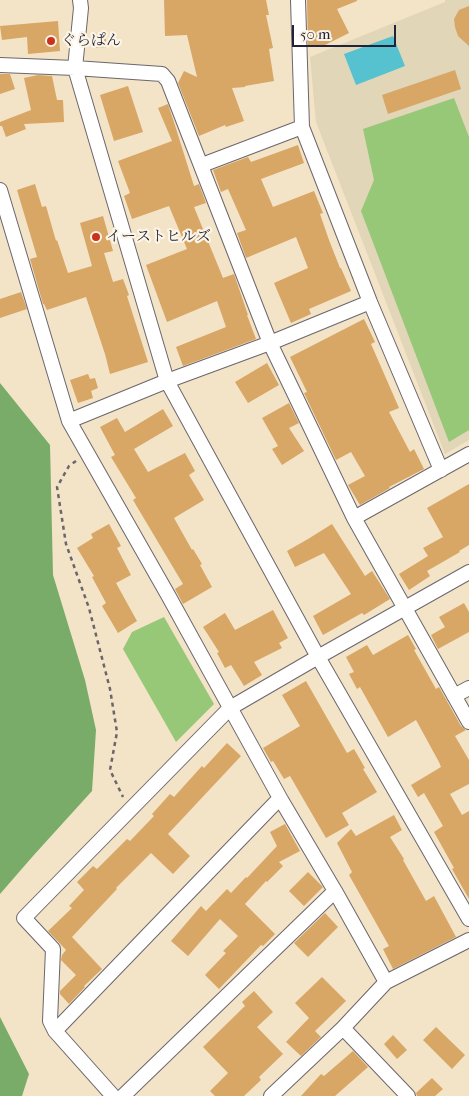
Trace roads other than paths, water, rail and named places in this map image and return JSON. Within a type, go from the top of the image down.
[{"type":"street","points":[[80,0],[81,8],[75,68],[167,381],[318,657],[469,919]]},
{"type":"street","points":[[298,0],[302,127],[370,302],[441,470]]},
{"type":"street","points":[[0,65],[162,74],[168,81],[270,343],[354,518],[469,722]]},
{"type":"street","points":[[202,165],[302,127]]},
{"type":"street","points":[[0,190],[69,421],[280,798],[335,890],[386,982]]},
{"type":"street","points":[[69,421],[370,302]]},
{"type":"street","points":[[354,518],[469,454]]},
{"type":"street","points":[[113,1096],[55,1031],[50,1021],[53,948],[24,918],[230,708],[469,572]]},
{"type":"street","points":[[454,696],[469,688]]},
{"type":"street","points":[[55,1031],[280,798]]},
{"type":"street","points":[[123,1096],[335,890]]},
{"type":"street","points":[[270,1096],[343,1028],[386,982],[469,940]]},
{"type":"street","points":[[343,1028],[408,1096]]},
{"type":"water","points":[[393,36],[405,66],[356,85],[344,54]]},
{"type":"place","name":"ぐらぱん","points":[[51,41]]},
{"type":"place","name":"イーストヒルズ","points":[[96,237]]}]
